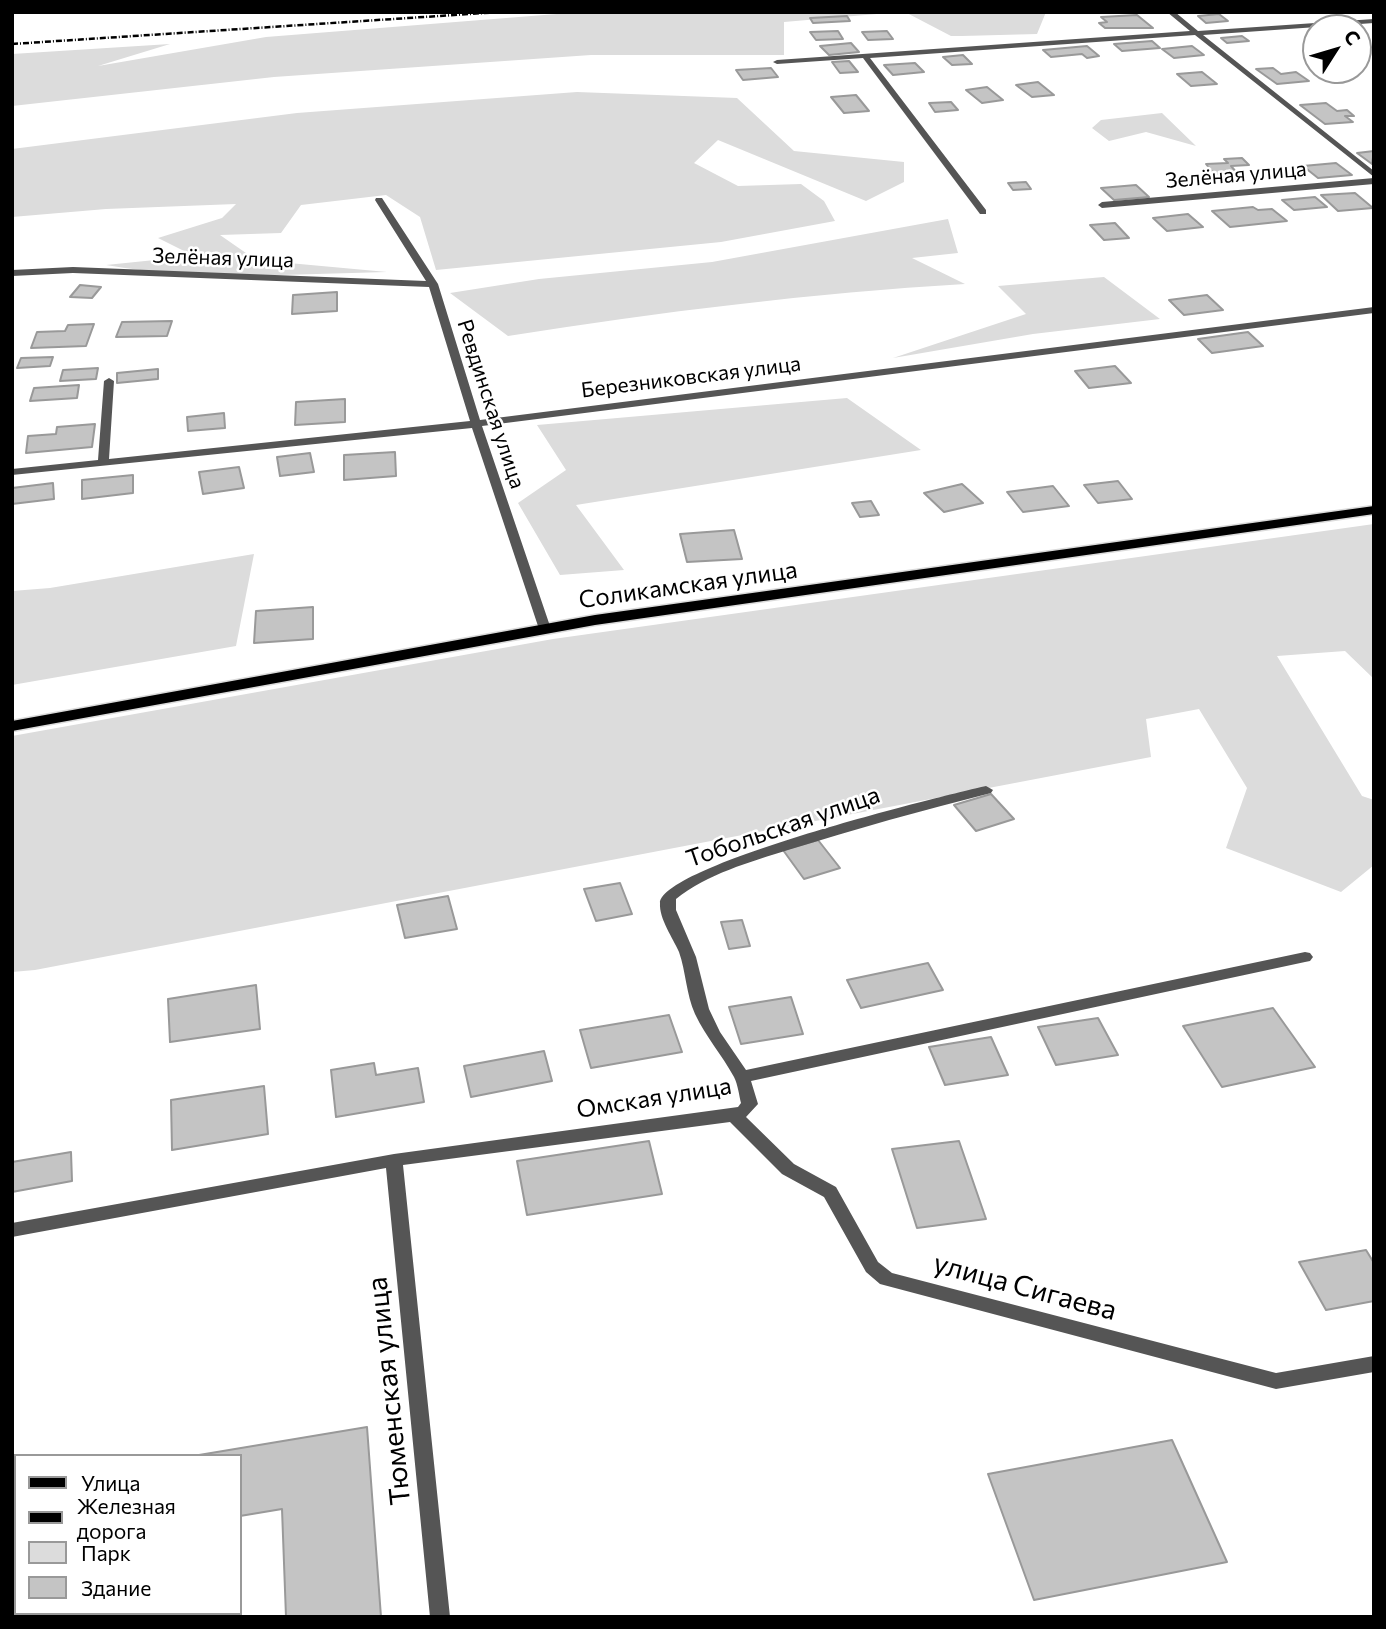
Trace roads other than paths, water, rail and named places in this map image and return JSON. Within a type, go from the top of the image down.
[{"type":"main road","name":"Соликамская улица","points":[[12,726],[545,629],[1374,510]]},
{"type":"street","points":[[1170,12],[1194,34],[1374,175]]},
{"type":"street","points":[[777,62],[1374,21]]},
{"type":"street","points":[[864,55],[983,212]]},
{"type":"street","name":"Зелёная улица","points":[[1102,205],[1374,181]]},
{"type":"street","name":"Ревдинская улица","points":[[379,200],[433,284],[476,424],[545,629]]},
{"type":"street","name":"Зелёная улица","points":[[12,273],[73,270],[433,284]]},
{"type":"street","name":"Березниковская улица","points":[[12,472],[476,424],[1374,310]]},
{"type":"street","points":[[103,463],[109,381]]},
{"type":"street","name":"Тобольская улица","points":[[743,1077],[724,1051],[700,1007],[687,956],[668,909],[669,897],[677,888],[698,877],[788,846],[882,815],[986,790]]},
{"type":"street","name":"Омская улица","points":[[12,1230],[394,1160],[734,1115],[744,1111],[750,1104],[743,1077],[1305,957]]},
{"type":"street","name":"улица Сигаева","points":[[734,1115],[788,1169],[830,1192],[872,1267],[886,1279],[1276,1381],[1374,1364]]},
{"type":"street","name":"Тюменская улица","points":[[394,1160],[440,1617]]},
{"type":"railway","points":[[12,44],[500,12]]}]
